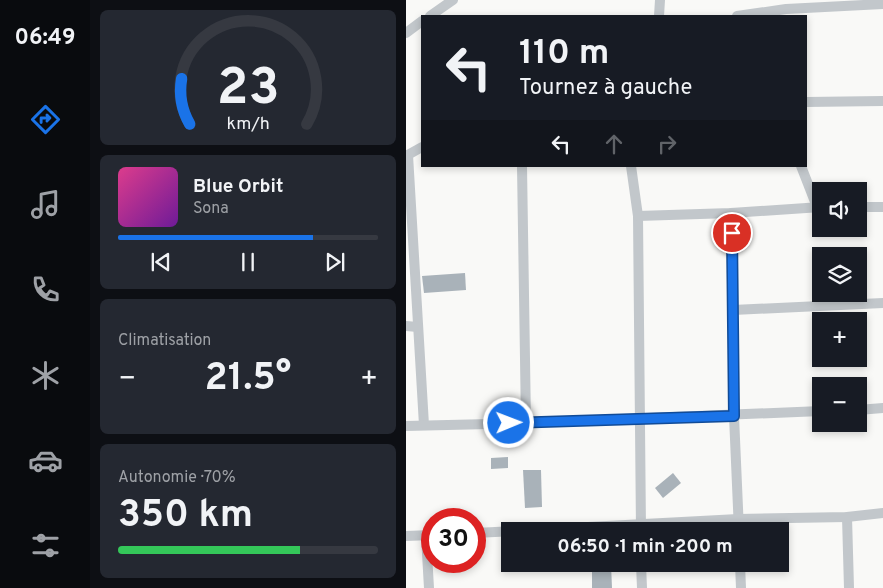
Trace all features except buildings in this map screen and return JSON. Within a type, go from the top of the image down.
[{"type":"street","points":[[431,15],[453,0]]},
{"type":"street","points":[[659,15],[660,0]]},
{"type":"street","points":[[749,15],[883,4]]},
{"type":"street","points":[[406,32],[421,22]]},
{"type":"street","points":[[807,102],[883,101]]},
{"type":"street","points":[[421,148],[407,155],[424,425]]},
{"type":"street","points":[[522,167],[526,423]]},
{"type":"street","points":[[631,167],[638,216],[641,522]]},
{"type":"street","points":[[801,167],[812,191]]},
{"type":"street","points":[[638,216],[731,213],[812,207]]},
{"type":"street","points":[[867,207],[883,207]]},
{"type":"street","points":[[731,213],[734,416],[738,522]]},
{"type":"street","points":[[733,310],[883,303]]},
{"type":"street","points":[[406,326],[418,327]]},
{"type":"street","points":[[867,409],[883,408]]},
{"type":"street","points":[[406,426],[734,416],[812,412]]},
{"type":"street","points":[[706,522],[738,519],[847,517],[883,514]]},
{"type":"street","points":[[847,517],[849,588]]},
{"type":"street","points":[[486,533],[501,532]]},
{"type":"street","points":[[406,536],[421,535]]},
{"type":"street","points":[[641,572],[642,588]]},
{"type":"street","points":[[740,572],[741,588]]},
{"type":"street","points":[[429,573],[429,588]]},
{"type":"route","points":[[509,423],[734,416],[732,233]]}]
